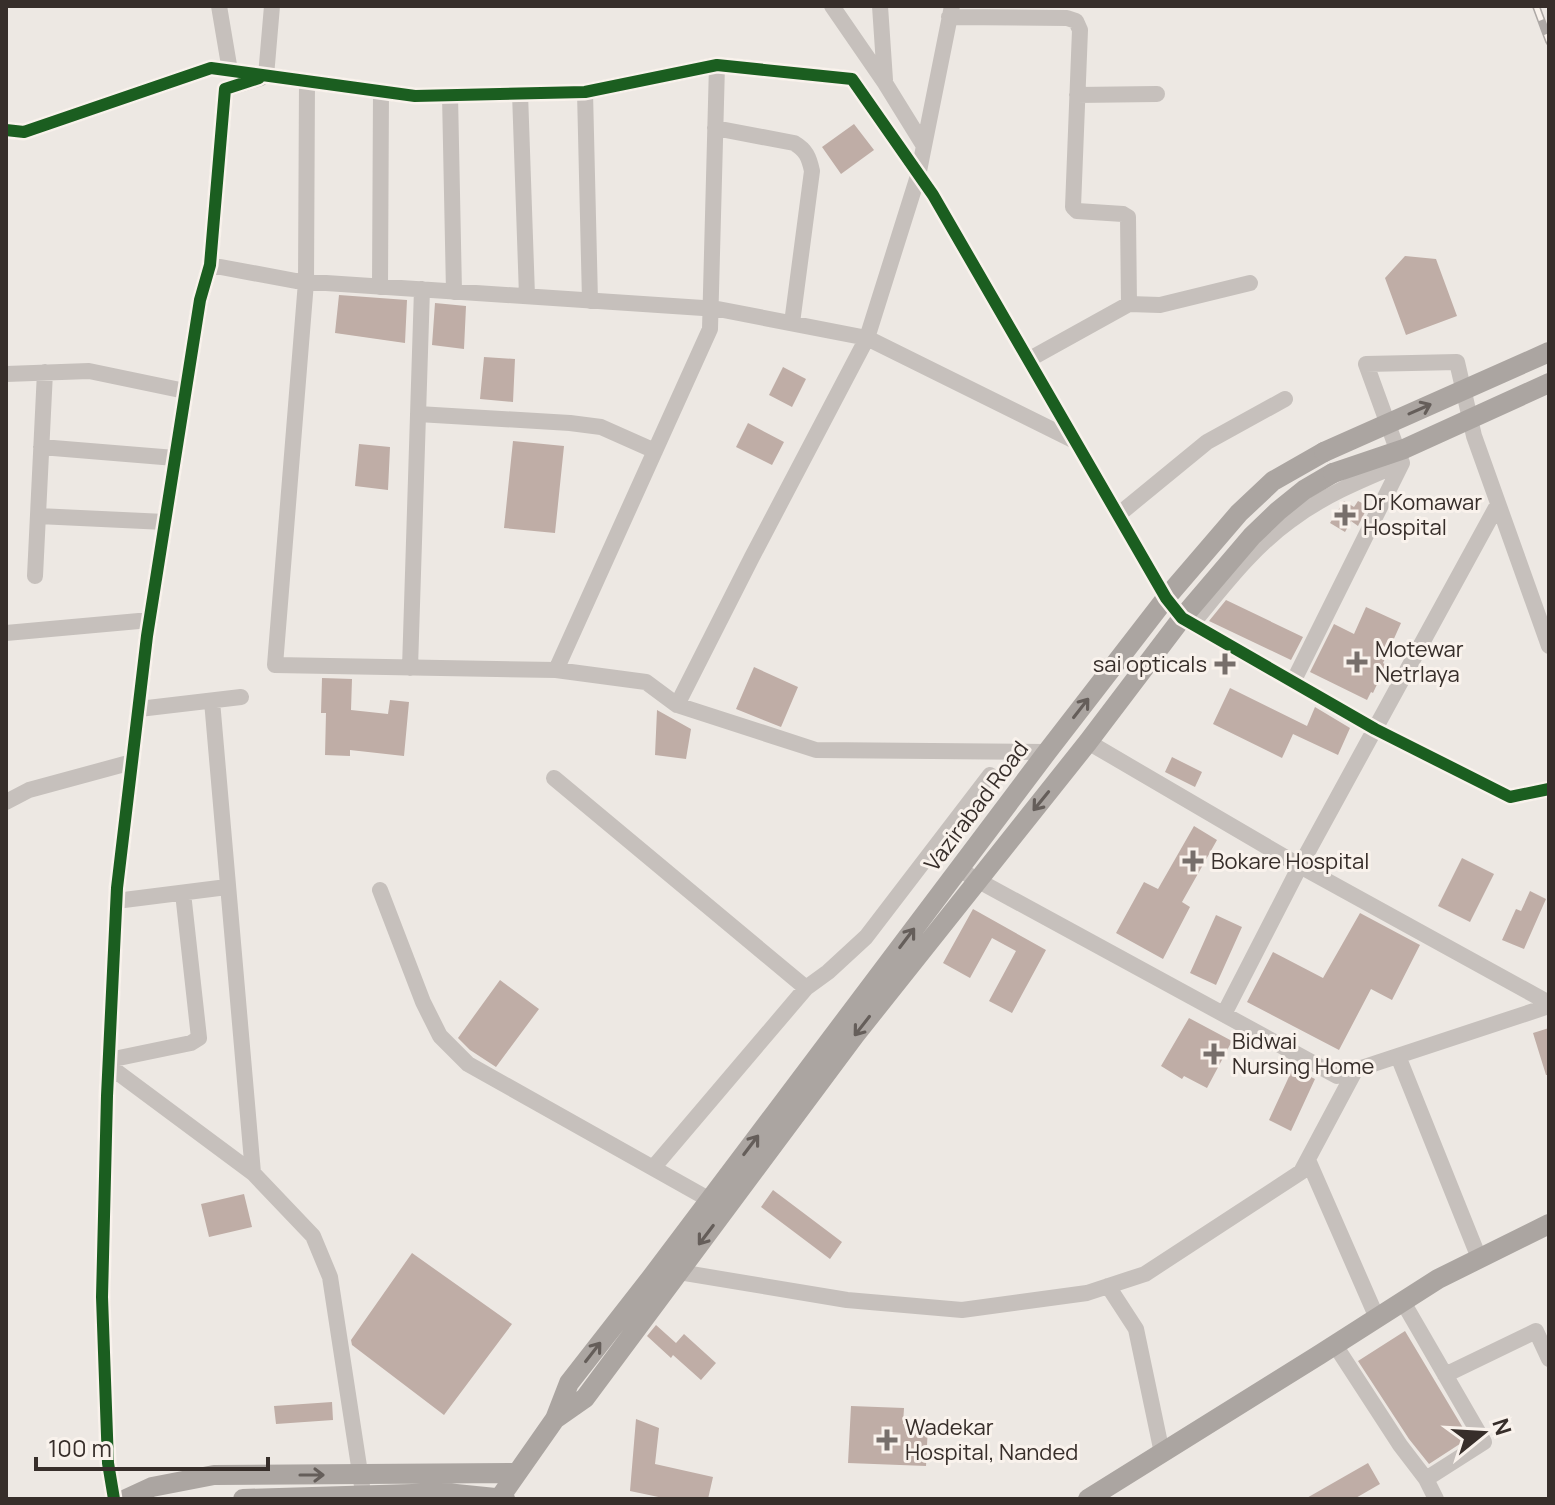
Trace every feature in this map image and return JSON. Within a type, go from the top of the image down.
[{"type":"main road","name":"Vazirabad Road","points":[[501,1499],[555,1419],[569,1383],[1047,752],[1166,598],[1239,513],[1273,481],[1324,452],[1549,352]]},
{"type":"main road","name":"Vazirabad Road","points":[[555,1419],[585,1398],[855,1035],[1252,536],[1304,490],[1333,473],[1404,449],[1549,383]]},
{"type":"main road","points":[[1111,669],[1132,685]]},
{"type":"main road","points":[[1088,1499],[1438,1279],[1549,1224]]},
{"type":"main road","points":[[126,1499],[152,1487],[214,1475],[517,1473]]},
{"type":"main road","points":[[243,1499],[446,1493],[501,1499]]},
{"type":"street","points":[[219,6],[230,71]]},
{"type":"street","points":[[266,76],[272,6]]},
{"type":"street","points":[[832,6],[924,146]]},
{"type":"street","points":[[880,6],[885,83]]},
{"type":"street","points":[[677,705],[867,338],[918,176],[950,12],[1072,18],[1076,21],[1080,30],[1073,207],[1077,211],[1128,217],[1129,304]]},
{"type":"street","points":[[6,130],[24,132],[211,68],[415,96],[585,92],[717,65],[852,79],[933,195],[1166,598],[1187,621],[1375,729],[1510,797],[1549,789]]},
{"type":"street","points":[[556,670],[710,329],[717,65]]},
{"type":"street","points":[[114,1499],[108,1463],[102,1297],[116,901],[150,620],[200,300],[210,265],[225,89],[266,76]]},
{"type":"street","points":[[307,82],[306,282],[275,665],[556,670],[646,682],[677,705],[816,750],[1047,752]]},
{"type":"street","points":[[380,287],[381,91]]},
{"type":"street","points":[[585,92],[590,301]]},
{"type":"street","points":[[520,93],[527,296]]},
{"type":"street","points":[[1077,95],[1157,94]]},
{"type":"street","points":[[450,95],[454,292]]},
{"type":"street","points":[[715,128],[794,143],[810,158],[812,171],[792,323]]},
{"type":"street","points":[[210,265],[306,282],[709,308],[867,338],[1075,441]]},
{"type":"street","points":[[1028,360],[1129,304],[1163,305],[1250,283]]},
{"type":"street","points":[[410,668],[422,289]]},
{"type":"street","points":[[1293,682],[1402,463],[1366,364],[1457,362],[1474,436],[1544,617],[1549,646]]},
{"type":"street","points":[[6,374],[89,371],[185,391]]},
{"type":"street","points":[[35,576],[45,372]]},
{"type":"street","points":[[1118,515],[1207,442],[1285,399]]},
{"type":"street","points":[[418,414],[601,427],[655,451]]},
{"type":"street","points":[[41,447],[175,458]]},
{"type":"street","points":[[1187,621],[1292,519],[1322,500],[1402,463]]},
{"type":"street","points":[[1224,1014],[1300,866],[1498,504]]},
{"type":"street","points":[[38,516],[165,522]]},
{"type":"street","points":[[6,633],[150,620]]},
{"type":"street","points":[[139,709],[241,697]]},
{"type":"street","points":[[212,701],[253,1173]]},
{"type":"street","points":[[1088,742],[1300,866],[1549,1005]]},
{"type":"street","points":[[6,802],[29,790],[132,762]]},
{"type":"street","points":[[653,1168],[806,988],[866,937],[990,775]]},
{"type":"street","points":[[554,778],[806,988]]},
{"type":"street","points":[[959,869],[1337,1076],[1549,1005]]},
{"type":"street","points":[[116,901],[227,887]]},
{"type":"street","points":[[380,890],[423,1002],[440,1036],[468,1064],[710,1200]]},
{"type":"street","points":[[109,1063],[191,1043],[199,1038],[183,893]]},
{"type":"street","points":[[1398,1056],[1479,1258]]},
{"type":"street","points":[[109,1063],[253,1173],[313,1236],[330,1277],[361,1474],[354,1497]]},
{"type":"street","points":[[679,1272],[847,1300],[962,1310],[1087,1293],[1145,1274],[1301,1172],[1356,1069]]},
{"type":"street","points":[[1308,1160],[1377,1318]]},
{"type":"street","points":[[1108,1286],[1136,1329],[1162,1453]]},
{"type":"street","points":[[1403,1302],[1484,1442],[1426,1479]]},
{"type":"street","points":[[1445,1375],[1536,1331],[1549,1359]]},
{"type":"street","points":[[1335,1345],[1400,1445],[1426,1479],[1436,1499]]},
{"type":"building","points":[[854,124],[874,150],[841,174],[822,147]]},
{"type":"building","points":[[1405,256],[1436,259],[1457,316],[1406,335],[1385,278]]},
{"type":"building","points":[[339,295],[407,300],[405,343],[335,333]]},
{"type":"building","points":[[435,303],[466,306],[464,349],[432,345]]},
{"type":"building","points":[[484,357],[515,359],[513,402],[480,399]]},
{"type":"building","points":[[783,367],[806,379],[792,407],[769,395]]},
{"type":"building","points":[[748,423],[784,442],[772,465],[736,447]]},
{"type":"building","points":[[513,441],[564,446],[555,533],[504,528]]},
{"type":"building","points":[[359,444],[390,447],[388,490],[355,486]]},
{"type":"building","points":[[1344,501],[1354,507],[1358,501],[1368,506],[1358,526],[1351,521],[1345,532],[1330,523]]},
{"type":"building","points":[[1226,600],[1303,637],[1291,660],[1209,621]]},
{"type":"building","points":[[1366,607],[1401,623],[1383,663],[1386,665],[1367,700],[1310,672],[1334,624],[1354,634]]},
{"type":"building","points":[[754,667],[798,687],[781,727],[736,709]]},
{"type":"building","points":[[322,678],[352,679],[351,710],[388,714],[390,700],[409,702],[404,756],[350,750],[350,756],[325,755],[326,713],[321,713]]},
{"type":"building","points":[[1230,688],[1307,726],[1315,707],[1350,728],[1338,755],[1293,734],[1282,758],[1213,724]]},
{"type":"building","points":[[657,710],[691,729],[686,759],[655,755]]},
{"type":"building","points":[[1172,757],[1202,772],[1195,787],[1165,772]]},
{"type":"building","points":[[1194,826],[1217,840],[1182,902],[1190,907],[1163,959],[1116,933],[1144,882],[1158,889]]},
{"type":"building","points":[[1462,858],[1494,874],[1470,922],[1438,906]]},
{"type":"building","points":[[1530,891],[1546,899],[1524,949],[1502,940],[1516,909],[1521,911]]},
{"type":"building","points":[[973,909],[1046,950],[1012,1013],[989,1001],[1016,951],[992,938],[970,978],[943,963]]},
{"type":"building","points":[[1360,913],[1420,945],[1392,1000],[1371,989],[1339,1050],[1247,1002],[1273,952],[1323,978]]},
{"type":"building","points":[[1216,915],[1242,927],[1216,985],[1190,973]]},
{"type":"building","points":[[500,980],[539,1009],[496,1067],[458,1038]]},
{"type":"building","points":[[1189,1018],[1232,1041],[1207,1088],[1184,1076],[1182,1079],[1161,1066]]},
{"type":"building","points":[[1549,1028],[1549,1075],[1546,1075],[1533,1033]]},
{"type":"building","points":[[1293,1068],[1315,1079],[1291,1131],[1269,1120]]},
{"type":"building","points":[[773,1190],[842,1242],[830,1259],[761,1207]]},
{"type":"building","points":[[244,1194],[252,1227],[209,1237],[201,1204]]},
{"type":"building","points":[[412,1253],[512,1324],[444,1415],[352,1345],[351,1340]]},
{"type":"building","points":[[656,1325],[676,1343],[684,1334],[716,1363],[701,1380],[647,1336]]},
{"type":"building","points":[[1405,1331],[1469,1438],[1429,1464],[1358,1361]]},
{"type":"building","points":[[332,1402],[333,1420],[276,1424],[274,1406]]},
{"type":"building","points":[[851,1406],[904,1408],[903,1424],[928,1425],[926,1466],[848,1463]]},
{"type":"building","points":[[636,1419],[659,1428],[655,1464],[713,1477],[708,1499],[668,1499],[630,1491]]},
{"type":"building","points":[[1368,1463],[1380,1484],[1354,1499],[1305,1499]]},
{"type":"railway","points":[[1536,6],[1549,41]]},
{"type":"cycle path","points":[[6,130],[24,132],[211,68],[415,96],[585,92],[717,65],[852,79],[933,195],[1166,598],[1182,618],[1375,729],[1510,797],[1549,789]]},
{"type":"cycle path","points":[[114,1499],[108,1463],[102,1297],[117,888],[147,636],[200,300],[210,265],[225,89],[259,78]]},
{"type":"place","name":"Dr Komawar Hospital","points":[[1345,515]]},
{"type":"place","name":"Motewar Netrlaya","points":[[1357,662]]},
{"type":"place","name":"sai opticals","points":[[1225,664]]},
{"type":"place","name":"Bokare Hospital","points":[[1193,861]]},
{"type":"place","name":"Bidwai Nursing Home","points":[[1214,1054]]},
{"type":"place","name":"Wadekar Hospital, Nanded","points":[[887,1440]]}]
